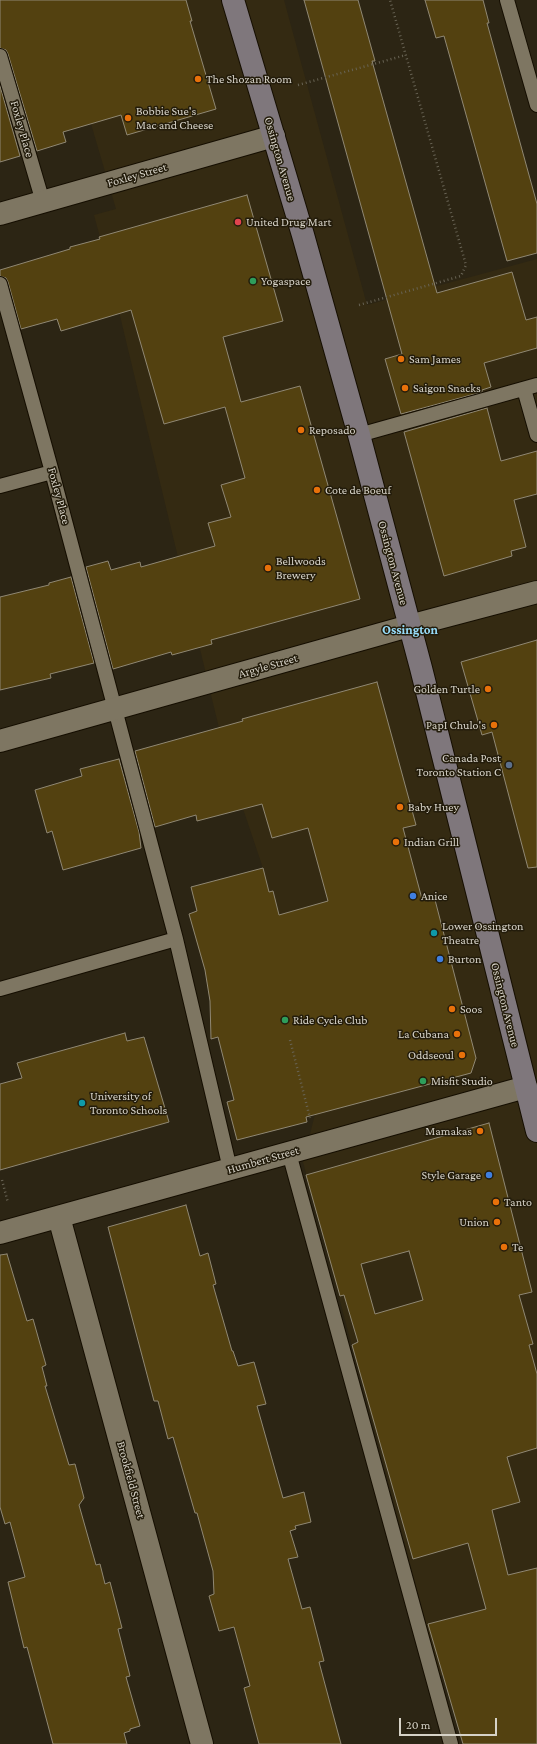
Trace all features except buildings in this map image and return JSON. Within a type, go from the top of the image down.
[{"type":"street","name":"Ossington Avenue","points":[[234,0],[359,435],[537,1131]]},
{"type":"street","name":"Foxley Street","points":[[0,214],[274,136]]},
{"type":"street","name":"Argyle Street","points":[[0,741],[409,626],[537,592]]},
{"type":"street","name":"Humbert Street","points":[[0,1233],[526,1087]]},
{"type":"street","name":"Brookfield Street","points":[[59,1217],[202,1744]]},
{"type":"lane","points":[[507,0],[537,105]]},
{"type":"lane","name":"Foxley Place","points":[[0,56],[43,202]]},
{"type":"lane","name":"Foxley Place","points":[[0,284],[116,709],[176,939],[230,1169]]},
{"type":"lane","points":[[359,435],[531,387],[537,435]]},
{"type":"lane","points":[[0,486],[52,472]]},
{"type":"lane","points":[[0,989],[176,939]]},
{"type":"lane","points":[[289,1153],[451,1744]]},
{"type":"path","points":[[360,305],[461,276],[466,265],[390,0]]},
{"type":"path","points":[[298,85],[406,54]]},
{"type":"path","points":[[290,1040],[317,1145]]},
{"type":"path","points":[[2,1180],[9,1208]]},
{"type":"shaded area","points":[[0,0],[284,0],[367,305],[537,259],[537,1649],[440,1676],[303,1162],[315,1114],[291,1019],[211,1039],[210,1001],[205,970],[195,939],[279,915],[273,892],[269,892],[263,868],[238,794],[219,728],[109,270],[94,215],[116,209],[72,59]]},
{"type":"place","name":"The Shozan Room","points":[[198,79]]},
{"type":"place","name":"Bobbie Sue's Mac and Cheese","points":[[128,118]]},
{"type":"place","name":"United Drug Mart","points":[[238,222]]},
{"type":"place","name":"Yogaspace","points":[[253,281]]},
{"type":"place","name":"Sam James","points":[[401,359]]},
{"type":"place","name":"Saigon Snacks","points":[[405,388]]},
{"type":"place","name":"Reposado","points":[[301,430]]},
{"type":"place","name":"Cote de Boeuf","points":[[317,490]]},
{"type":"place","name":"Bellwoods Brewery","points":[[268,568]]},
{"type":"place","name":"Golden Turtle","points":[[488,689]]},
{"type":"place","name":"PapI Chulo's","points":[[494,725]]},
{"type":"place","name":"Canada Post Toronto Station C","points":[[509,765]]},
{"type":"place","name":"Baby Huey","points":[[400,807]]},
{"type":"place","name":"Indian Grill","points":[[396,842]]},
{"type":"place","name":"Anice","points":[[413,896]]},
{"type":"place","name":"Lower Ossington Theatre","points":[[434,933]]},
{"type":"place","name":"Burton","points":[[440,959]]},
{"type":"place","name":"Soos","points":[[452,1009]]},
{"type":"place","name":"Ride Cycle Club","points":[[285,1020]]},
{"type":"place","name":"La Cubana","points":[[457,1034]]},
{"type":"place","name":"Oddseoul","points":[[462,1055]]},
{"type":"place","name":"Misfit Studio","points":[[423,1081]]},
{"type":"place","name":"University of Toronto Schools","points":[[82,1103]]},
{"type":"place","name":"Mamakas","points":[[480,1131]]},
{"type":"place","name":"Style Garage","points":[[489,1175]]},
{"type":"place","name":"Tanto","points":[[496,1202]]},
{"type":"place","name":"Union","points":[[497,1222]]},
{"type":"place","name":"Te","points":[[504,1247]]},
{"type":"district","name":"Ossington","points":[[410,630]]}]
